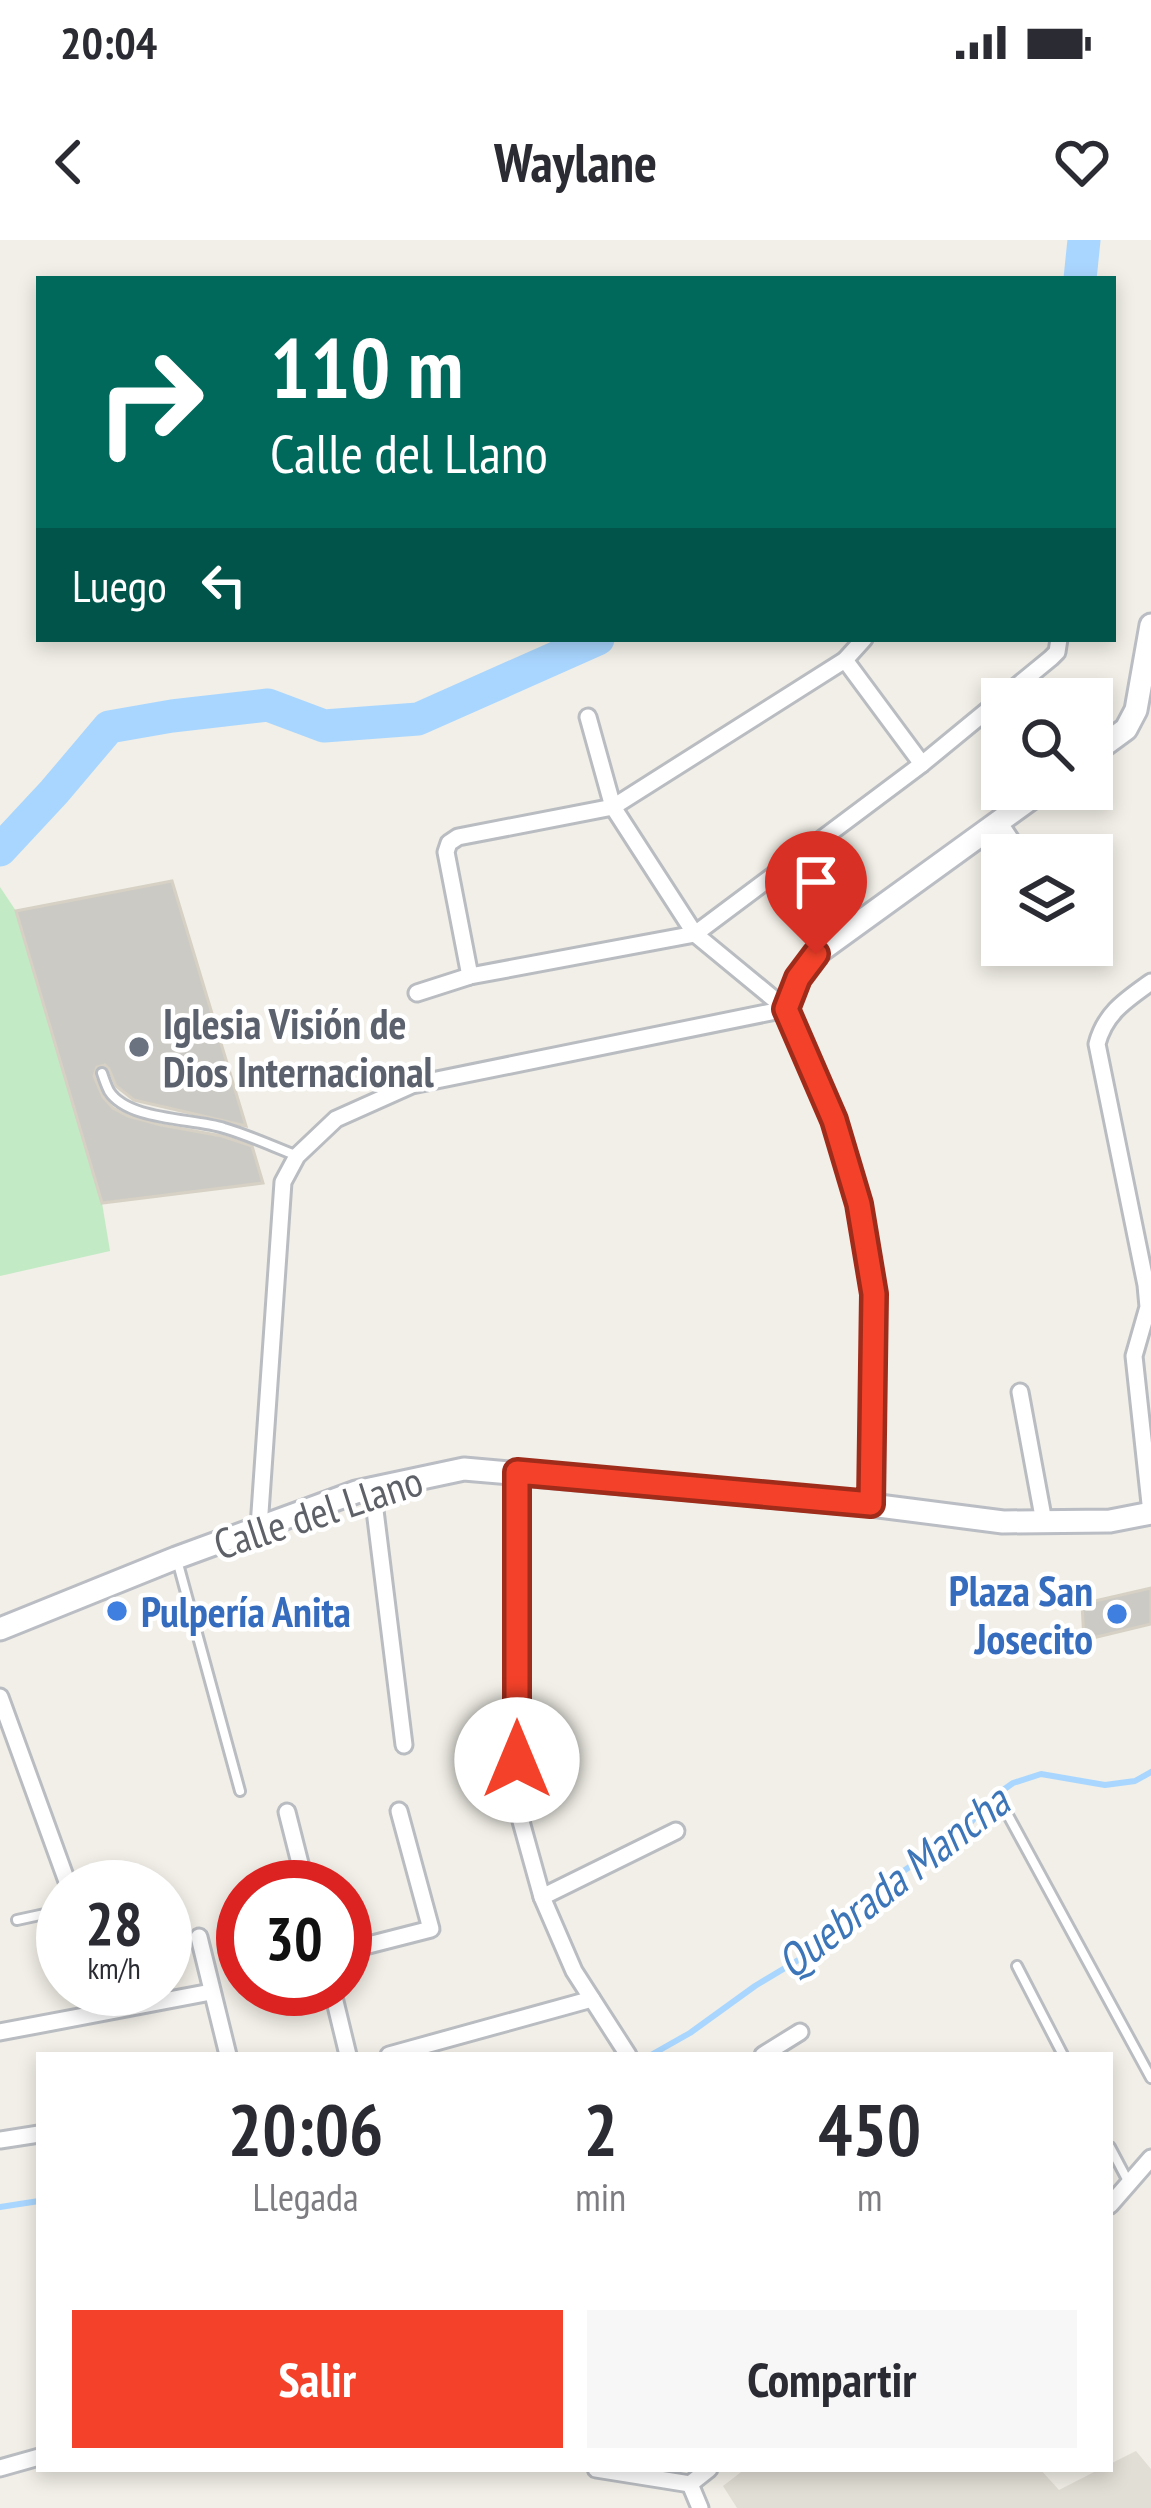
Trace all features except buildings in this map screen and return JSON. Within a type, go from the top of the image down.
[{"type":"main road","points":[[1113,739],[1143,708],[1151,625]]},
{"type":"main road","points":[[871,1504],[874,1294],[859,1204],[834,1120],[786,1009],[798,978],[816,954],[1015,810]]},
{"type":"main road","name":"Calle del Llano","points":[[0,1629],[372,1486],[464,1469],[871,1504],[1003,1522],[1110,1521],[1151,1513]]},
{"type":"street","points":[[470,976],[446,853],[449,843],[458,837],[613,807],[845,660],[861,642]]},
{"type":"street","points":[[417,992],[470,976],[695,934],[922,764],[1051,658],[1059,642]]},
{"type":"street","points":[[845,660],[922,764]]},
{"type":"street","points":[[588,717],[613,807],[695,934],[786,1009]]},
{"type":"street","points":[[999,822],[1007,834]]},
{"type":"street","points":[[1151,982],[1116,1007],[1102,1026],[1097,1044],[1146,1285],[1148,1307],[1134,1356],[1151,1513]]},
{"type":"street","points":[[259,1527],[283,1182],[297,1156],[336,1119],[412,1084],[786,1009]]},
{"type":"street","points":[[1020,1391],[1044,1522]]},
{"type":"street","points":[[517,1472],[518,1808],[542,1897],[574,1971],[626,2052]]},
{"type":"street","points":[[372,1486],[404,1745]]},
{"type":"street","points":[[0,1697],[59,1860]]},
{"type":"street","points":[[372,1944],[431,1929],[399,1810]]},
{"type":"street","points":[[286,1812],[299,1860]]},
{"type":"street","points":[[542,1897],[676,1831]]},
{"type":"street","points":[[199,1937],[227,2052]]},
{"type":"street","points":[[0,2032],[212,1992]]},
{"type":"street","points":[[399,2052],[592,2000]]},
{"type":"street","points":[[339,2016],[347,2052]]},
{"type":"street","points":[[768,2052],[800,2032]]},
{"type":"street","points":[[0,2140],[36,2134]]},
{"type":"street","points":[[1113,2202],[1151,2158]]},
{"type":"street","points":[[0,2468],[36,2458]]},
{"type":"street","points":[[615,2472],[690,2484],[705,2472]]},
{"type":"street","points":[[690,2484],[700,2508]]},
{"type":"lane","points":[[101,1073],[109,1091],[130,1107],[224,1127],[297,1156]]},
{"type":"lane","points":[[176,1558],[240,1791]]},
{"type":"lane","points":[[1003,1806],[1151,2078]]},
{"type":"lane","points":[[16,1919],[36,1915]]},
{"type":"lane","points":[[1017,1966],[1061,2052]]},
{"type":"lane","points":[[1113,2153],[1130,2185]]},
{"type":"shaded area","points":[[1136,2451],[1151,2469],[1151,2508],[737,2508],[723,2486],[741,2472],[1043,2472],[1059,2490],[1094,2472],[1113,2472],[1113,2462]]},
{"type":"green space","points":[[0,887],[16,911],[102,1203],[110,1251],[0,1276]]},
{"type":"waterway","points":[[1080,276],[1084,240]]},
{"type":"waterway","points":[[0,850],[109,727],[268,705],[324,726],[418,719],[591,642]]},
{"type":"waterway","name":"Quebrada Mancha","points":[[656,2052],[810,1953],[874,1891],[964,1830],[992,1798],[1013,1783],[1041,1774],[1105,1785],[1135,1781],[1151,1772]]},
{"type":"waterway","name":"Quebrada Mancha","points":[[0,2207],[36,2201]]},
{"type":"place","name":"Iglesia Visión de Dios Internacional","points":[[139,1047]]},
{"type":"place","name":"Pulpería Anita","points":[[117,1611]]},
{"type":"place","name":"Plaza San Josecito","points":[[1117,1614]]},
{"type":"route","points":[[517,1760],[517,1472],[871,1504],[874,1294],[859,1204],[834,1120],[786,1009],[798,978],[816,954]]}]
